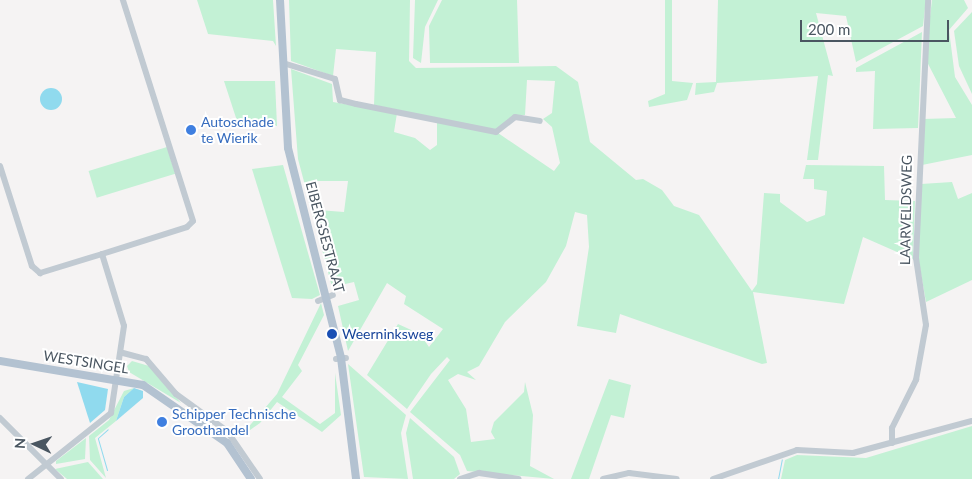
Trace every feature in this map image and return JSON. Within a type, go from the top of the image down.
[{"type":"main road","name":"EIBERGSESTRAAT","points":[[280,0],[288,148],[331,295],[356,479]]},
{"type":"main road","name":"WESTSINGEL","points":[[0,361],[119,379],[143,385],[214,432],[233,449],[251,479]]},
{"type":"street","points":[[0,166],[32,266],[40,273],[187,227],[192,221],[123,0]]},
{"type":"street","name":"LAARVELDSWEG","points":[[892,443],[892,428],[916,380],[926,325],[916,258],[928,0]]},
{"type":"street","points":[[283,63],[335,79],[340,100],[356,104],[496,132],[514,117],[540,121]]},
{"type":"street","points":[[28,479],[106,419],[119,379],[123,354],[124,326],[102,254]]},
{"type":"street","points":[[318,301],[331,295]]},
{"type":"street","name":"WESTSINGEL","points":[[123,354],[146,359],[176,394],[227,431],[260,479]]},
{"type":"street","points":[[0,418],[16,430],[44,465],[61,479]]},
{"type":"street","points":[[713,479],[797,450],[853,453],[972,421]]},
{"type":"street","points":[[460,479],[478,473],[518,479]]},
{"type":"street","points":[[602,479],[629,473],[677,479]]},
{"type":"green space","points":[[197,0],[273,0],[276,46],[273,41],[208,34]]},
{"type":"green space","points":[[289,0],[410,0],[409,61],[416,68],[556,66],[578,82],[590,142],[636,180],[643,179],[662,190],[674,206],[699,215],[752,291],[757,284],[764,193],[780,194],[780,202],[807,222],[825,215],[827,191],[814,189],[814,179],[803,179],[806,165],[884,166],[885,200],[915,201],[913,259],[863,237],[844,304],[753,292],[767,363],[762,364],[620,314],[616,333],[577,326],[589,247],[587,215],[575,212],[566,246],[546,282],[505,322],[479,366],[467,372],[476,380],[458,374],[448,380],[466,409],[471,442],[495,439],[491,432],[494,422],[524,392],[525,382],[533,415],[530,466],[554,479],[467,471],[460,455],[410,412],[450,360],[447,357],[431,374],[407,409],[367,375],[398,324],[420,334],[429,347],[443,329],[404,304],[406,296],[387,283],[348,351],[338,306],[359,300],[354,282],[332,287],[298,159],[291,69],[332,84],[333,102],[397,113],[394,132],[415,138],[430,150],[437,145],[437,122],[498,133],[554,171],[560,163],[552,127],[543,119],[552,113],[555,81],[527,80],[525,115],[514,115],[496,130],[374,105],[376,52],[336,49],[333,76],[291,61]],"holes":[[[312,181],[348,181],[344,212],[318,210]]]},
{"type":"green space","points":[[415,0],[438,0],[425,27],[421,63],[413,58]]},
{"type":"green space","points":[[442,0],[517,0],[519,63],[430,63],[429,26]]},
{"type":"green space","points":[[665,0],[672,0],[672,81],[693,83],[687,100],[649,107],[648,101],[665,94]]},
{"type":"green space","points":[[718,0],[926,0],[923,26],[856,62],[846,16],[816,13],[833,76],[828,75],[818,160],[807,160],[818,76],[717,83],[714,92],[695,95],[696,83],[716,82]]},
{"type":"green space","points":[[932,0],[964,0],[968,8],[949,30],[955,77],[972,105],[972,155],[922,165],[923,119],[956,118],[925,58]]},
{"type":"green space","points":[[972,12],[972,94],[959,66],[954,31]]},
{"type":"green space","points":[[922,32],[918,128],[873,129],[875,71],[856,72],[856,68]]},
{"type":"green space","points":[[224,81],[275,81],[277,126],[238,124]]},
{"type":"green space","points":[[167,147],[175,174],[97,198],[89,171]]},
{"type":"green space","points":[[283,165],[320,295],[312,299],[292,298],[252,169]]},
{"type":"green space","points":[[952,182],[958,199],[972,193],[972,280],[926,302],[918,257],[921,184]]},
{"type":"green space","points":[[321,303],[324,315],[298,365],[302,371],[282,397],[320,424],[335,413],[335,373],[341,415],[322,432],[277,402],[260,423],[239,438],[277,394]]},
{"type":"green space","points":[[132,361],[149,366],[181,403],[129,372],[127,366]]},
{"type":"green space","points":[[348,364],[406,415],[401,433],[408,479],[364,477]]},
{"type":"green space","points":[[609,379],[631,385],[624,418],[611,415],[589,479],[571,479]]},
{"type":"green space","points":[[134,388],[124,397],[116,421],[95,438],[106,478],[90,460],[89,436],[109,420],[124,391]]},
{"type":"green space","points":[[410,418],[454,457],[460,474],[454,479],[413,479],[406,433]]},
{"type":"green space","points":[[972,426],[972,479],[781,479],[785,460],[797,455],[866,458]]},
{"type":"green space","points":[[86,438],[85,459],[56,464],[56,461]]},
{"type":"green space","points":[[88,462],[103,479],[67,479],[55,469]]},
{"type":"water","points":[[51,88],[59,91],[62,99],[59,107],[51,110],[43,107],[40,99],[43,91]]},
{"type":"water","points":[[77,382],[108,389],[105,410],[90,423]]},
{"type":"water","points":[[134,388],[143,391],[143,398],[116,421],[124,397]]},
{"type":"waterway","points":[[107,470],[98,438],[108,429]]},
{"type":"waterway","points":[[778,479],[782,459]]},
{"type":"place","name":"Autoschade te Wierik","points":[[191,130]]},
{"type":"place","name":"Weerninksweg","points":[[332,334]]},
{"type":"place","name":"Schipper Technische Groothandel","points":[[162,422]]}]
